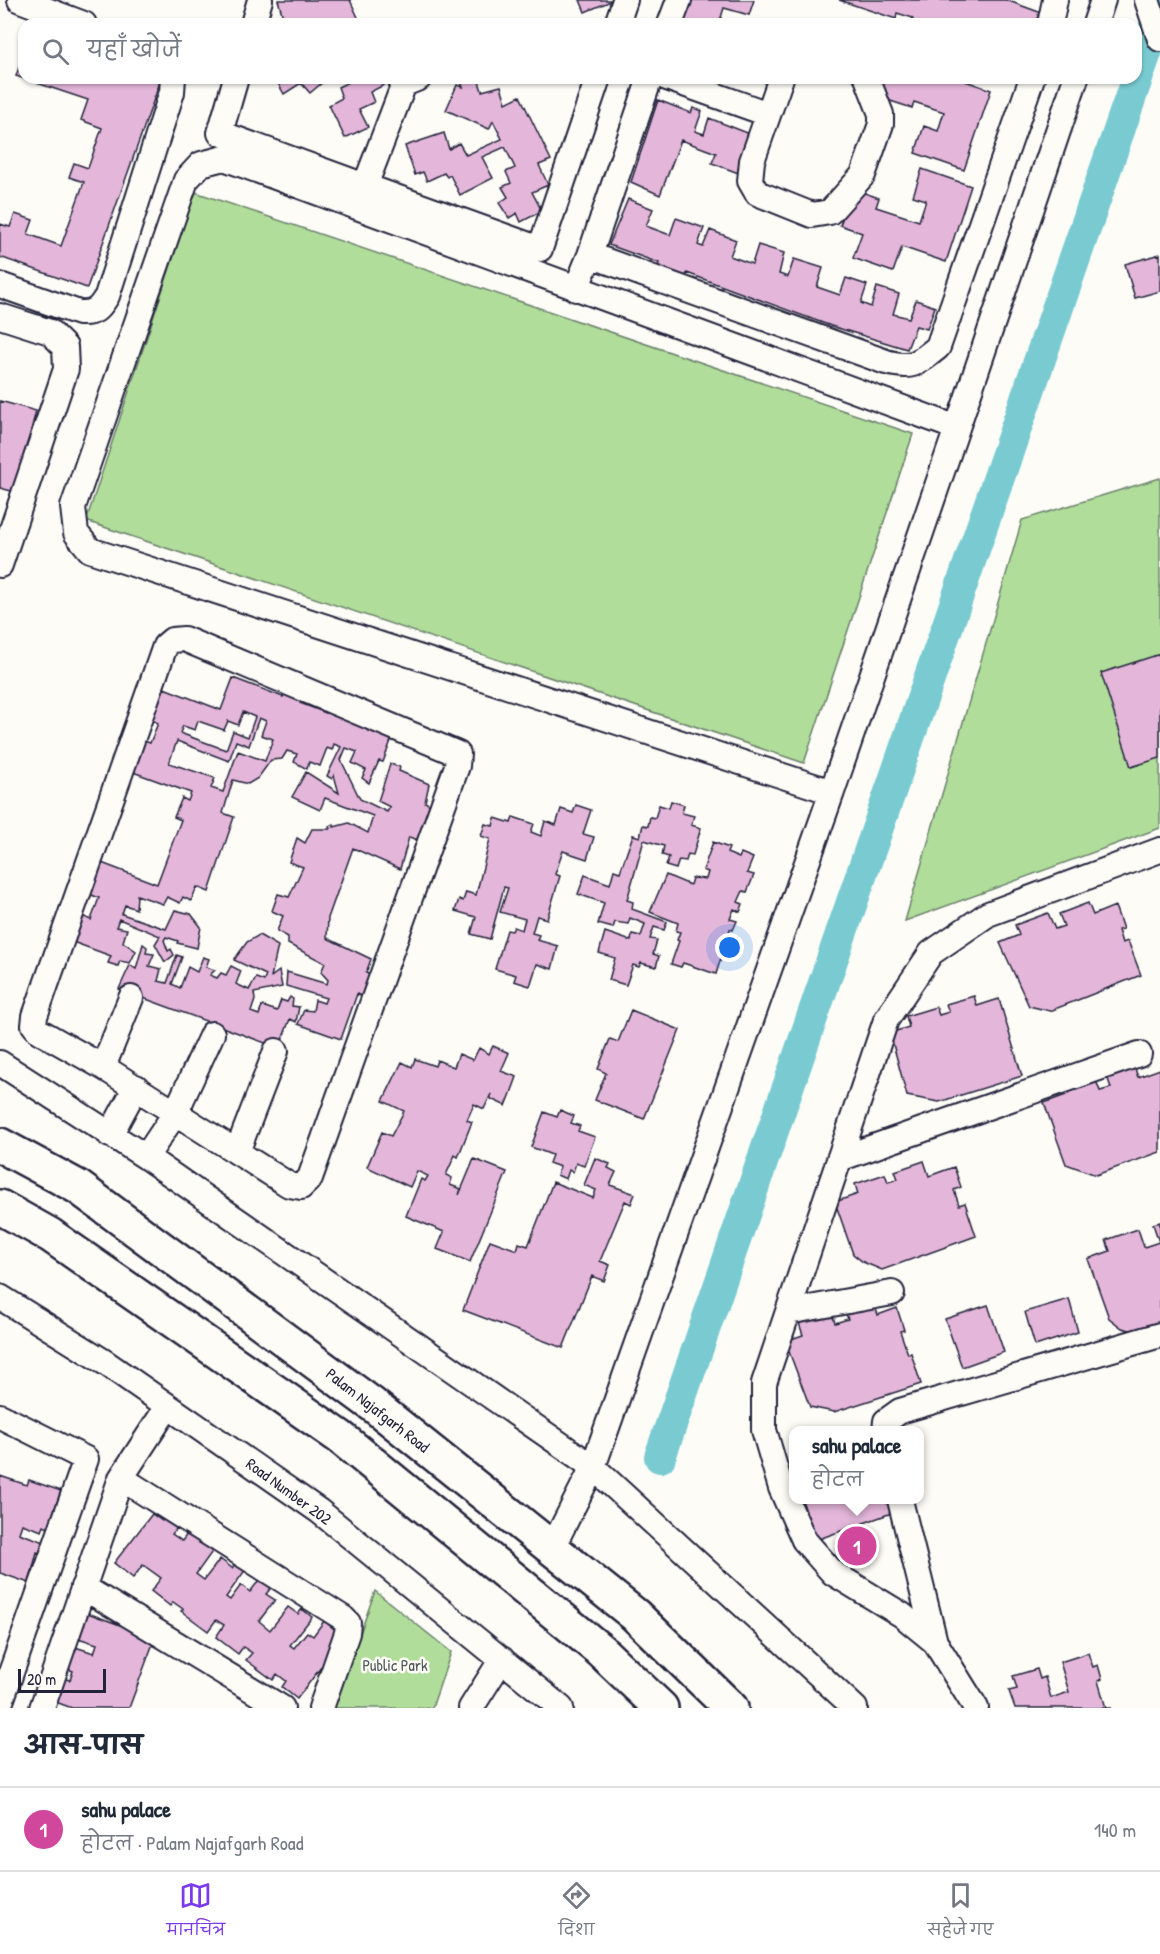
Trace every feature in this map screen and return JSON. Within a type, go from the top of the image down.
[{"type":"main road","name":"Palam Najafgarh Road","points":[[0,1145],[78,1187],[373,1405],[635,1615],[731,1708]]},
{"type":"main road","points":[[0,1208],[50,1235],[340,1437],[600,1650],[661,1708]]},
{"type":"street","points":[[20,0],[68,18]]},
{"type":"street","points":[[255,18],[260,0]]},
{"type":"street","points":[[619,18],[625,0]]},
{"type":"street","points":[[672,18],[679,0]]},
{"type":"street","points":[[1051,18],[1055,0]]},
{"type":"street","points":[[1097,18],[1103,0]]},
{"type":"street","points":[[1147,0],[1160,39]]},
{"type":"street","points":[[0,285],[79,313],[90,314],[100,309],[107,296],[172,92],[173,84]]},
{"type":"street","points":[[211,162],[234,84]]},
{"type":"street","points":[[365,186],[404,84]]},
{"type":"street","points":[[220,133],[540,249],[596,84]]},
{"type":"street","points":[[576,289],[590,255],[648,84]]},
{"type":"street","points":[[684,84],[768,114]]},
{"type":"street","points":[[779,84],[752,161],[750,181],[757,192],[812,215],[830,212],[863,175],[881,124],[881,114],[869,84]]},
{"type":"street","points":[[590,255],[905,367],[920,361],[938,347],[1030,84]]},
{"type":"street","points":[[552,1548],[593,1467],[832,792],[1074,84]]},
{"type":"street","points":[[832,792],[90,549],[76,533],[73,507],[186,180],[201,164],[224,158],[957,428]]},
{"type":"street","points":[[0,316],[50,332],[65,346],[66,369],[0,565]]},
{"type":"street","points":[[184,639],[458,754],[457,766],[310,1178],[301,1187],[289,1185],[135,1087],[39,1031],[34,1024],[165,646],[172,640],[184,639]]},
{"type":"street","points":[[935,1642],[902,1615],[833,1573],[804,1540],[781,1488],[764,1430],[764,1383],[886,1020],[931,953],[988,914],[1160,850]]},
{"type":"street","points":[[103,1067],[131,998]]},
{"type":"street","points":[[146,1157],[176,1113],[212,1034]]},
{"type":"street","points":[[237,1152],[276,1052]]},
{"type":"street","points":[[839,1159],[1139,1054]]},
{"type":"street","points":[[0,1063],[146,1157],[593,1467],[855,1708]]},
{"type":"street","points":[[110,1135],[135,1087]]},
{"type":"street","points":[[788,1312],[892,1293]]},
{"type":"street","name":"Road Number 202","points":[[0,1298],[106,1363],[319,1512],[561,1708]]},
{"type":"street","points":[[886,1426],[886,1421],[900,1411],[1160,1335]]},
{"type":"street","points":[[42,1708],[121,1478],[168,1406]]},
{"type":"street","points":[[0,1416],[86,1459],[0,1704]]},
{"type":"street","points":[[121,1478],[348,1623],[347,1633],[321,1708]]},
{"type":"street","points":[[901,1504],[935,1642],[976,1708]]},
{"type":"street","points":[[83,1587],[282,1708]]},
{"type":"street","points":[[471,1708],[502,1659]]},
{"type":"green space","points":[[195,192],[913,434],[804,763],[86,521]]},
{"type":"green space","points":[[1160,478],[1160,828],[905,921],[1022,520]]},
{"type":"green space","name":"Public Park","points":[[375,1591],[451,1652],[432,1708],[334,1708]]},
{"type":"building","points":[[278,0],[350,0],[358,18],[283,18]]},
{"type":"building","points":[[580,0],[610,0],[611,1],[585,12]]},
{"type":"building","points":[[688,0],[754,0],[749,15],[724,8],[721,18],[683,18]]},
{"type":"building","points":[[839,0],[1006,0],[1039,12],[1038,18],[913,18],[897,13],[896,18]]},
{"type":"building","points":[[40,84],[159,84],[87,288],[0,257],[0,224],[10,227],[15,214],[33,220],[28,234],[61,246],[84,182],[69,177],[74,163],[88,168],[102,128],[81,120],[88,100]]},
{"type":"building","points":[[278,84],[299,84],[284,94]]},
{"type":"building","points":[[302,84],[321,84],[310,93]]},
{"type":"building","points":[[344,84],[386,84],[370,92],[374,102],[359,109],[368,127],[345,138],[329,105],[342,98],[338,87]]},
{"type":"building","points":[[462,84],[480,84],[482,91],[501,86],[506,103],[520,96],[551,160],[539,165],[548,185],[532,192],[542,211],[521,222],[517,213],[509,218],[499,203],[508,197],[502,187],[511,183],[506,172],[515,168],[505,147],[482,157],[493,178],[460,195],[450,175],[447,177],[444,173],[427,181],[423,172],[415,175],[405,146],[444,133],[449,149],[459,143],[466,155],[502,139],[493,121],[489,129],[446,110],[457,85],[463,87]]},
{"type":"building","points":[[880,84],[974,84],[991,90],[964,170],[915,153],[924,126],[938,131],[944,112],[914,102],[912,108],[875,96]]},
{"type":"building","points":[[658,100],[691,113],[693,108],[702,111],[695,131],[704,134],[709,118],[755,136],[741,174],[712,163],[716,153],[681,140],[660,195],[631,182]]},
{"type":"building","points":[[922,169],[971,186],[946,262],[902,247],[893,272],[853,258],[862,233],[840,225],[853,189],[879,198],[876,207],[919,221],[926,200],[913,196]]},
{"type":"building","points":[[628,199],[653,209],[646,226],[670,235],[676,218],[704,228],[698,245],[703,247],[710,230],[736,240],[730,256],[752,264],[758,245],[784,253],[779,274],[788,277],[794,259],[823,268],[817,287],[840,295],[846,278],[867,285],[861,303],[871,307],[877,287],[899,294],[893,314],[909,318],[916,300],[935,307],[927,329],[916,326],[907,349],[831,326],[687,273],[686,277],[658,266],[659,263],[609,245]]},
{"type":"building","points":[[1160,254],[1160,291],[1135,298],[1125,264]]},
{"type":"building","points":[[0,401],[36,411],[15,492],[0,488]]},
{"type":"building","points":[[1160,654],[1160,758],[1131,767],[1101,673]]},
{"type":"building","points":[[233,678],[283,697],[285,692],[302,698],[300,703],[326,713],[329,705],[346,711],[344,719],[392,738],[383,762],[379,761],[369,783],[362,778],[366,770],[352,763],[357,752],[346,748],[341,760],[360,799],[387,812],[390,807],[378,801],[390,764],[400,767],[399,771],[429,784],[425,802],[434,807],[421,841],[409,837],[400,869],[353,848],[328,918],[327,938],[371,959],[366,973],[374,976],[368,1000],[357,994],[341,1039],[298,1024],[304,1010],[313,1011],[315,1000],[324,1003],[326,998],[286,986],[287,972],[327,984],[328,980],[321,972],[325,963],[288,944],[288,937],[277,931],[283,916],[272,911],[278,894],[289,897],[303,867],[289,862],[297,838],[305,843],[312,829],[330,829],[329,826],[334,824],[334,827],[349,823],[368,833],[373,816],[325,798],[320,810],[292,797],[306,772],[339,793],[334,775],[332,779],[327,776],[341,747],[334,744],[332,750],[327,748],[320,766],[309,762],[307,769],[294,762],[297,754],[287,751],[282,759],[271,760],[258,778],[248,784],[233,780],[223,813],[234,817],[209,892],[197,887],[191,901],[183,897],[180,903],[167,897],[163,904],[137,895],[136,909],[125,905],[122,914],[166,929],[175,910],[191,914],[201,927],[197,948],[177,943],[178,941],[166,937],[164,940],[168,951],[171,949],[174,955],[165,962],[155,944],[160,936],[119,919],[116,927],[127,929],[123,942],[136,951],[130,963],[120,961],[118,966],[108,963],[111,956],[70,941],[80,915],[91,920],[99,898],[87,893],[99,862],[157,884],[181,820],[174,817],[182,798],[188,801],[191,793],[133,772],[144,741],[150,743],[158,723],[152,720],[164,688],[221,710]],"holes":[[[243,712],[255,717],[248,737],[233,731],[226,750],[180,733],[183,726],[195,730],[198,721],[224,730],[228,721],[238,725]],[[259,718],[266,721],[261,735],[273,739],[265,761],[238,751],[223,792],[211,788],[215,778],[169,763],[177,741],[229,761],[236,741],[249,746]]]},
{"type":"building","points":[[671,801],[684,805],[682,813],[694,816],[691,825],[701,828],[693,855],[688,854],[686,861],[679,860],[676,869],[666,866],[669,857],[662,855],[664,846],[644,840],[627,900],[633,902],[632,909],[667,922],[664,930],[654,927],[650,939],[657,940],[653,954],[659,956],[656,967],[641,963],[639,967],[633,965],[626,985],[609,980],[615,958],[599,953],[605,932],[631,941],[632,934],[641,936],[645,924],[630,918],[628,924],[615,922],[613,928],[598,924],[604,903],[578,894],[585,875],[610,884],[614,870],[620,872],[633,835],[640,837],[643,825],[648,826],[650,817],[655,818],[659,805],[669,808]]},
{"type":"building","points":[[576,805],[591,810],[583,834],[594,837],[587,859],[563,851],[555,874],[560,876],[547,919],[537,916],[532,933],[539,935],[537,940],[558,946],[552,969],[537,964],[530,986],[514,981],[516,975],[495,969],[507,930],[512,931],[514,927],[522,930],[525,919],[500,912],[508,888],[504,887],[490,939],[471,934],[476,917],[455,911],[459,899],[463,901],[466,892],[476,895],[490,839],[481,836],[485,824],[493,826],[495,818],[511,823],[513,817],[534,824],[531,832],[541,836],[545,821],[556,825],[561,809],[573,813]]},
{"type":"building","points":[[713,842],[729,848],[727,853],[739,858],[741,853],[753,858],[747,873],[754,875],[747,892],[743,891],[738,902],[743,904],[740,912],[734,909],[730,919],[737,921],[733,930],[730,929],[716,974],[683,963],[681,967],[671,964],[679,941],[677,940],[680,932],[676,931],[678,923],[650,912],[666,875],[690,885],[692,878],[706,879],[708,872],[703,870]]},
{"type":"building","points":[[1088,903],[1093,915],[1115,906],[1123,929],[1118,930],[1122,943],[1128,941],[1141,975],[1050,1011],[1029,1006],[1000,943],[1019,935],[1015,925],[1048,913],[1055,929],[1064,926],[1059,914]]},
{"type":"building","points":[[259,935],[278,946],[271,977],[279,971],[282,987],[254,993],[255,1000],[251,1012],[259,1015],[262,1006],[277,1011],[281,1000],[287,1002],[290,997],[293,999],[292,1006],[299,1007],[296,1022],[290,1019],[279,1048],[119,989],[130,965],[136,969],[143,944],[147,947],[146,953],[154,954],[149,966],[161,969],[158,981],[167,983],[177,955],[182,957],[172,984],[180,988],[188,967],[197,972],[203,957],[209,959],[206,967],[215,970],[210,975],[217,978],[221,973],[226,975],[231,966],[241,971],[236,984],[249,990],[256,978],[264,981],[266,975],[234,960],[247,942]]},
{"type":"building","points":[[974,996],[977,1006],[999,999],[1022,1076],[939,1102],[907,1096],[890,1033],[909,1027],[906,1016],[936,1007],[939,1015],[949,1012],[946,1004]]},
{"type":"building","points":[[631,1010],[680,1030],[644,1119],[595,1100],[606,1073],[598,1069],[610,1039],[618,1042]]},
{"type":"building","points":[[493,1046],[509,1053],[501,1071],[517,1077],[506,1106],[491,1099],[491,1094],[484,1109],[474,1104],[467,1120],[472,1122],[458,1157],[455,1155],[446,1175],[452,1178],[450,1185],[461,1189],[459,1195],[474,1159],[507,1172],[470,1262],[437,1249],[444,1232],[406,1216],[421,1179],[425,1181],[428,1176],[417,1171],[410,1187],[367,1167],[382,1132],[391,1136],[404,1111],[383,1101],[402,1062],[412,1067],[415,1059],[435,1066],[437,1060],[454,1067],[459,1054],[473,1060],[479,1048],[489,1054]]},
{"type":"building","points":[[1132,1061],[1138,1077],[1160,1069],[1160,1152],[1096,1175],[1066,1164],[1044,1103],[1066,1095],[1063,1086],[1094,1075],[1100,1091],[1111,1088],[1105,1070]]},
{"type":"building","points":[[560,1110],[574,1116],[571,1123],[580,1126],[578,1131],[595,1137],[584,1166],[576,1163],[573,1172],[569,1170],[566,1179],[557,1175],[560,1167],[549,1163],[552,1155],[531,1147],[544,1112],[557,1117]]},
{"type":"building","points":[[595,1158],[610,1164],[608,1168],[616,1172],[610,1185],[635,1194],[631,1204],[625,1201],[600,1261],[610,1265],[604,1281],[592,1276],[563,1348],[463,1310],[490,1240],[517,1250],[519,1243],[528,1246],[553,1182],[593,1198],[596,1190],[584,1185]]},
{"type":"building","points":[[924,1161],[929,1176],[954,1167],[961,1187],[954,1190],[959,1205],[965,1203],[976,1236],[882,1270],[863,1262],[853,1254],[835,1202],[858,1194],[855,1184],[885,1174],[888,1182],[898,1179],[895,1171]]},
{"type":"building","points":[[1160,1222],[1160,1326],[1142,1333],[1122,1328],[1109,1318],[1088,1259],[1110,1251],[1106,1240],[1138,1229],[1144,1247],[1159,1242],[1153,1224]]},
{"type":"building","points":[[1069,1299],[1078,1332],[1035,1346],[1025,1312]]},
{"type":"building","points":[[873,1300],[878,1315],[897,1308],[904,1330],[900,1331],[908,1354],[911,1353],[921,1384],[834,1412],[810,1407],[785,1341],[803,1335],[799,1323],[832,1313],[835,1323],[848,1319],[844,1309]]},
{"type":"building","points":[[988,1305],[1004,1352],[962,1367],[945,1319]]},
{"type":"building","points":[[0,1476],[27,1485],[29,1480],[61,1491],[48,1528],[44,1526],[42,1531],[22,1524],[19,1533],[44,1542],[39,1553],[37,1552],[29,1583],[0,1573]]},
{"type":"building","points":[[803,1504],[898,1504],[900,1510],[816,1540]]},
{"type":"building","points":[[170,1511],[183,1520],[172,1534],[182,1541],[190,1530],[214,1549],[196,1574],[204,1580],[220,1559],[232,1568],[237,1562],[246,1569],[226,1597],[230,1600],[241,1585],[250,1592],[260,1579],[271,1588],[266,1594],[275,1600],[259,1621],[270,1630],[288,1607],[298,1614],[302,1609],[312,1617],[290,1645],[294,1648],[307,1632],[313,1636],[324,1621],[338,1632],[331,1641],[337,1646],[297,1699],[282,1687],[286,1681],[277,1674],[273,1680],[246,1660],[252,1653],[243,1647],[238,1654],[216,1637],[224,1625],[216,1620],[208,1631],[181,1611],[183,1609],[173,1602],[170,1606],[151,1591],[161,1578],[143,1565],[133,1578],[114,1563],[152,1514],[162,1521]]},
{"type":"building","points":[[85,1612],[155,1638],[129,1708],[72,1708],[53,1701],[61,1678],[70,1680],[73,1671],[65,1668],[72,1646],[94,1653],[97,1644],[75,1637]]},
{"type":"building","points":[[1088,1653],[1093,1667],[1098,1665],[1102,1679],[1098,1681],[1106,1708],[1015,1708],[1009,1691],[1017,1689],[1013,1676],[1037,1669],[1040,1679],[1045,1677],[1051,1698],[1069,1692],[1060,1662]]},
{"type":"waterway","points":[[1142,64],[1160,12]]},
{"type":"waterway","points":[[660,1457],[1135,84]]},
{"type":"place","name":"sahu palace","points":[[857,1546]]}]
